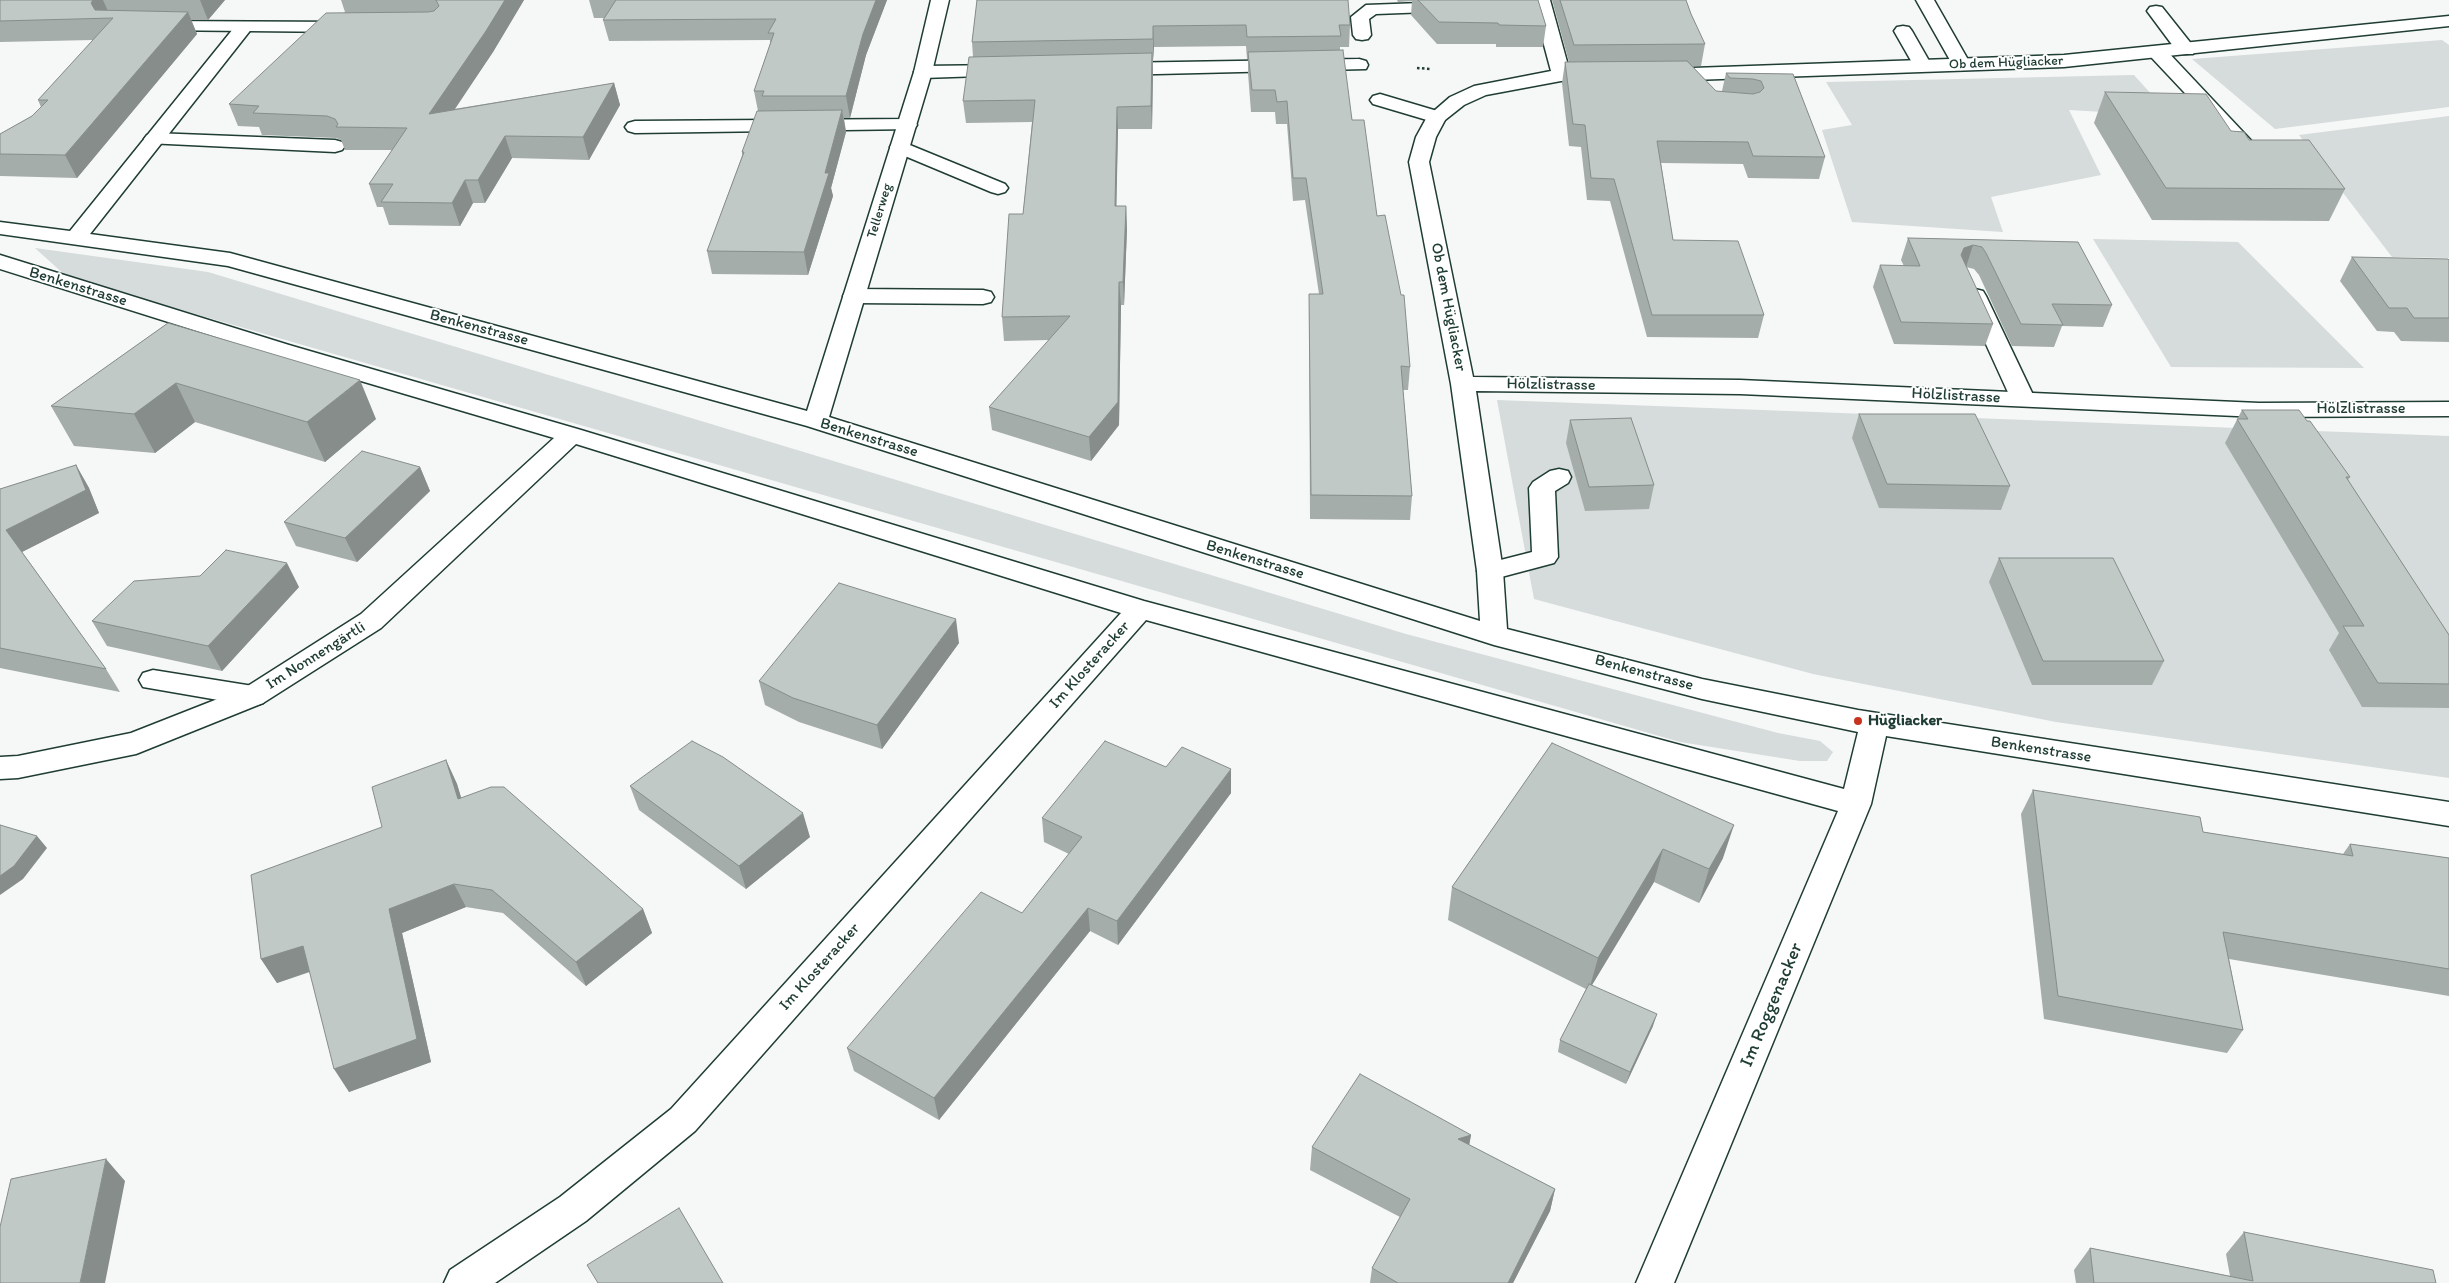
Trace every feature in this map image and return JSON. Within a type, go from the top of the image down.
[{"type":"street","name":"Tellerweg","points":[[816,421],[923,72],[940,0]]},
{"type":"street","points":[[1356,0],[1372,9]]},
{"type":"street","points":[[1925,0],[1962,65]]},
{"type":"street","points":[[1524,6],[1542,3],[1561,75]]},
{"type":"street","points":[[1362,35],[1360,16],[1372,9],[1467,7]]},
{"type":"street","points":[[2156,11],[2186,50]]},
{"type":"street","name":"Ob dem Hügliacker","points":[[1648,75],[2064,61],[2447,23]]},
{"type":"street","points":[[139,26],[242,28],[368,27]]},
{"type":"street","points":[[77,237],[242,28]]},
{"type":"street","points":[[1903,31],[1923,66]]},
{"type":"street","points":[[2158,53],[2253,154]]},
{"type":"street","points":[[1102,69],[1359,65]]},
{"type":"street","points":[[923,72],[1022,70]]},
{"type":"street","points":[[1688,74],[1707,94]]},
{"type":"street","name":"Ob dem Hügliacker","points":[[1494,634],[1490,570],[1463,384],[1419,162],[1426,137],[1436,117],[1457,101],[1481,90],[1561,75],[1624,75]]},
{"type":"street","points":[[1380,100],[1436,117]]},
{"type":"street","points":[[635,127],[907,125]]},
{"type":"street","points":[[154,139],[335,146]]},
{"type":"street","points":[[900,147],[998,188]]},
{"type":"street","name":"Benkenstrasse","points":[[0,228],[77,237],[230,260],[816,421],[1494,634],[1702,689],[1858,721],[2449,814]]},
{"type":"street","name":"Benkenstrasse","points":[[0,262],[281,350],[572,436],[1140,610],[1856,804]]},
{"type":"street","points":[[1966,276],[2023,399]]},
{"type":"street","points":[[854,296],[983,297]]},
{"type":"street","name":"Hölzlistrasse","points":[[1463,384],[1740,387],[2259,410],[2449,409]]},
{"type":"street","name":"Im Nonnengärtli","points":[[0,768],[136,743],[253,696],[372,621],[572,436]]},
{"type":"street","points":[[1490,570],[1545,557],[1542,488],[1559,477]]},
{"type":"street","name":"Im Klosteracker","points":[[463,1283],[573,1209],[683,1120],[1140,610]]},
{"type":"street","points":[[153,680],[253,696]]},
{"type":"street","name":"Im Roggenacker","points":[[1655,1283],[1856,804],[1874,723]]},
{"type":"shaded area","points":[[2442,40],[2449,45],[2449,107],[2275,129],[2192,59]]},
{"type":"shaded area","points":[[2134,75],[2171,116],[2069,110],[2101,175],[1991,197],[2003,232],[1852,222],[1822,130],[1852,125],[1826,82]]},
{"type":"shaded area","points":[[2449,116],[2449,258],[2392,257],[2299,135]]},
{"type":"shaded area","points":[[2093,239],[2238,242],[2364,368],[2171,367]]},
{"type":"shaded area","points":[[35,248],[208,272],[1406,634],[1778,733],[1820,741],[1833,752],[1827,761],[1800,761],[1680,742],[67,277]]},
{"type":"shaded area","points":[[1497,400],[2449,436],[2449,778],[2056,722],[1813,674],[1534,599]]},
{"type":"building","points":[[0,0],[93,0],[91,3],[95,10],[188,12],[65,155],[0,154],[0,134],[32,116],[48,100],[38,100],[113,18],[0,21]]},
{"type":"building","points":[[436,0],[505,0],[429,114],[614,83],[583,137],[505,136],[478,180],[465,180],[452,203],[381,202],[393,184],[369,184],[407,128],[336,127],[338,124],[335,119],[327,116],[253,113],[259,106],[229,104],[326,13],[428,12],[434,11],[439,6]]},
{"type":"building","points":[[616,0],[876,0],[863,34],[846,96],[762,96],[764,91],[754,91],[774,33],[768,33],[776,19],[603,20]]},
{"type":"building","points":[[977,0],[1348,0],[1350,25],[1339,25],[1341,36],[1247,37],[1246,25],[1153,26],[1153,39],[972,42]]},
{"type":"building","points":[[1418,0],[1538,0],[1546,26],[1439,22]]},
{"type":"building","points":[[1560,0],[1686,0],[1705,44],[1574,45]]},
{"type":"building","points":[[1343,50],[1352,120],[1364,120],[1377,216],[1385,215],[1401,295],[1404,295],[1410,367],[1401,366],[1412,496],[1311,495],[1309,294],[1323,294],[1306,178],[1293,178],[1287,101],[1277,102],[1275,90],[1252,90],[1248,52]]},
{"type":"building","points":[[1152,53],[1151,106],[1117,107],[1115,206],[1126,206],[1123,282],[1119,282],[1118,402],[1089,437],[989,407],[1070,316],[1002,317],[1009,214],[1023,214],[1035,100],[963,101],[969,57]]},
{"type":"building","points":[[1687,61],[1716,91],[1753,94],[1760,92],[1764,88],[1761,81],[1730,78],[1726,73],[1793,74],[1825,157],[1753,156],[1748,142],[1657,141],[1673,240],[1738,241],[1764,315],[1652,315],[1614,179],[1591,178],[1585,125],[1573,124],[1565,62]]},
{"type":"building","points":[[2105,92],[2206,94],[2231,131],[2244,132],[2249,140],[2309,140],[2345,189],[2166,188]]},
{"type":"building","points":[[842,110],[825,173],[829,173],[804,252],[707,251],[744,152],[742,152],[757,111]]},
{"type":"building","points":[[1908,238],[2078,242],[2112,305],[2052,304],[2063,325],[2021,324],[1986,253],[1982,247],[1973,245],[1964,248],[1961,255],[1993,324],[1901,322],[1880,265],[1920,266]]},
{"type":"building","points":[[2352,257],[2448,259],[2449,318],[2414,318],[2407,308],[2389,308]]},
{"type":"building","points":[[168,323],[360,380],[307,422],[176,383],[134,414],[51,406]]},
{"type":"building","points":[[2242,410],[2299,410],[2307,421],[2310,421],[2350,477],[2346,477],[2449,635],[2449,684],[2378,683],[2343,626],[2364,626],[2237,419],[2248,419]]},
{"type":"building","points":[[1859,414],[1975,414],[2010,486],[1887,484]]},
{"type":"building","points":[[1631,418],[1654,485],[1589,487],[1570,420]]},
{"type":"building","points":[[362,451],[420,467],[345,538],[284,522]]},
{"type":"building","points":[[76,465],[86,490],[6,530],[106,669],[0,648],[0,489]]},
{"type":"building","points":[[226,550],[287,563],[208,646],[92,621],[134,581],[200,576]]},
{"type":"building","points":[[1999,558],[2113,558],[2164,661],[2043,661]]},
{"type":"building","points":[[839,583],[956,619],[877,725],[793,698],[759,681]]},
{"type":"building","points":[[692,741],[723,757],[803,813],[739,866],[630,786]]},
{"type":"building","points":[[1105,741],[1166,767],[1182,747],[1231,769],[1117,921],[1088,908],[934,1098],[847,1048],[981,892],[1022,913],[1082,837],[1042,818]]},
{"type":"building","points":[[1552,743],[1734,825],[1709,869],[1663,849],[1598,958],[1452,887]]},
{"type":"building","points":[[446,760],[458,799],[491,787],[504,787],[643,909],[576,962],[492,890],[454,884],[389,909],[417,1039],[334,1069],[303,946],[261,959],[251,875],[382,827],[372,787]]},
{"type":"building","points":[[2033,790],[2200,817],[2203,832],[2353,856],[2350,844],[2449,858],[2449,969],[2223,932],[2243,1030],[2058,996]]},
{"type":"building","points":[[0,825],[37,836],[14,866],[0,876]]},
{"type":"building","points":[[1589,984],[1657,1014],[1630,1072],[1560,1040]]},
{"type":"building","points":[[1360,1074],[1471,1135],[1458,1139],[1555,1189],[1508,1283],[1398,1283],[1372,1268],[1410,1199],[1312,1147]]},
{"type":"building","points":[[106,1159],[80,1283],[0,1283],[0,1227],[11,1179]]},
{"type":"building","points":[[679,1208],[723,1283],[598,1283],[587,1265]]},
{"type":"building","points":[[2244,1232],[2433,1270],[2436,1283],[2094,1283],[2090,1248],[2253,1281]]},
{"type":"place","name":"Hügliacker","points":[[1858,721]]}]
